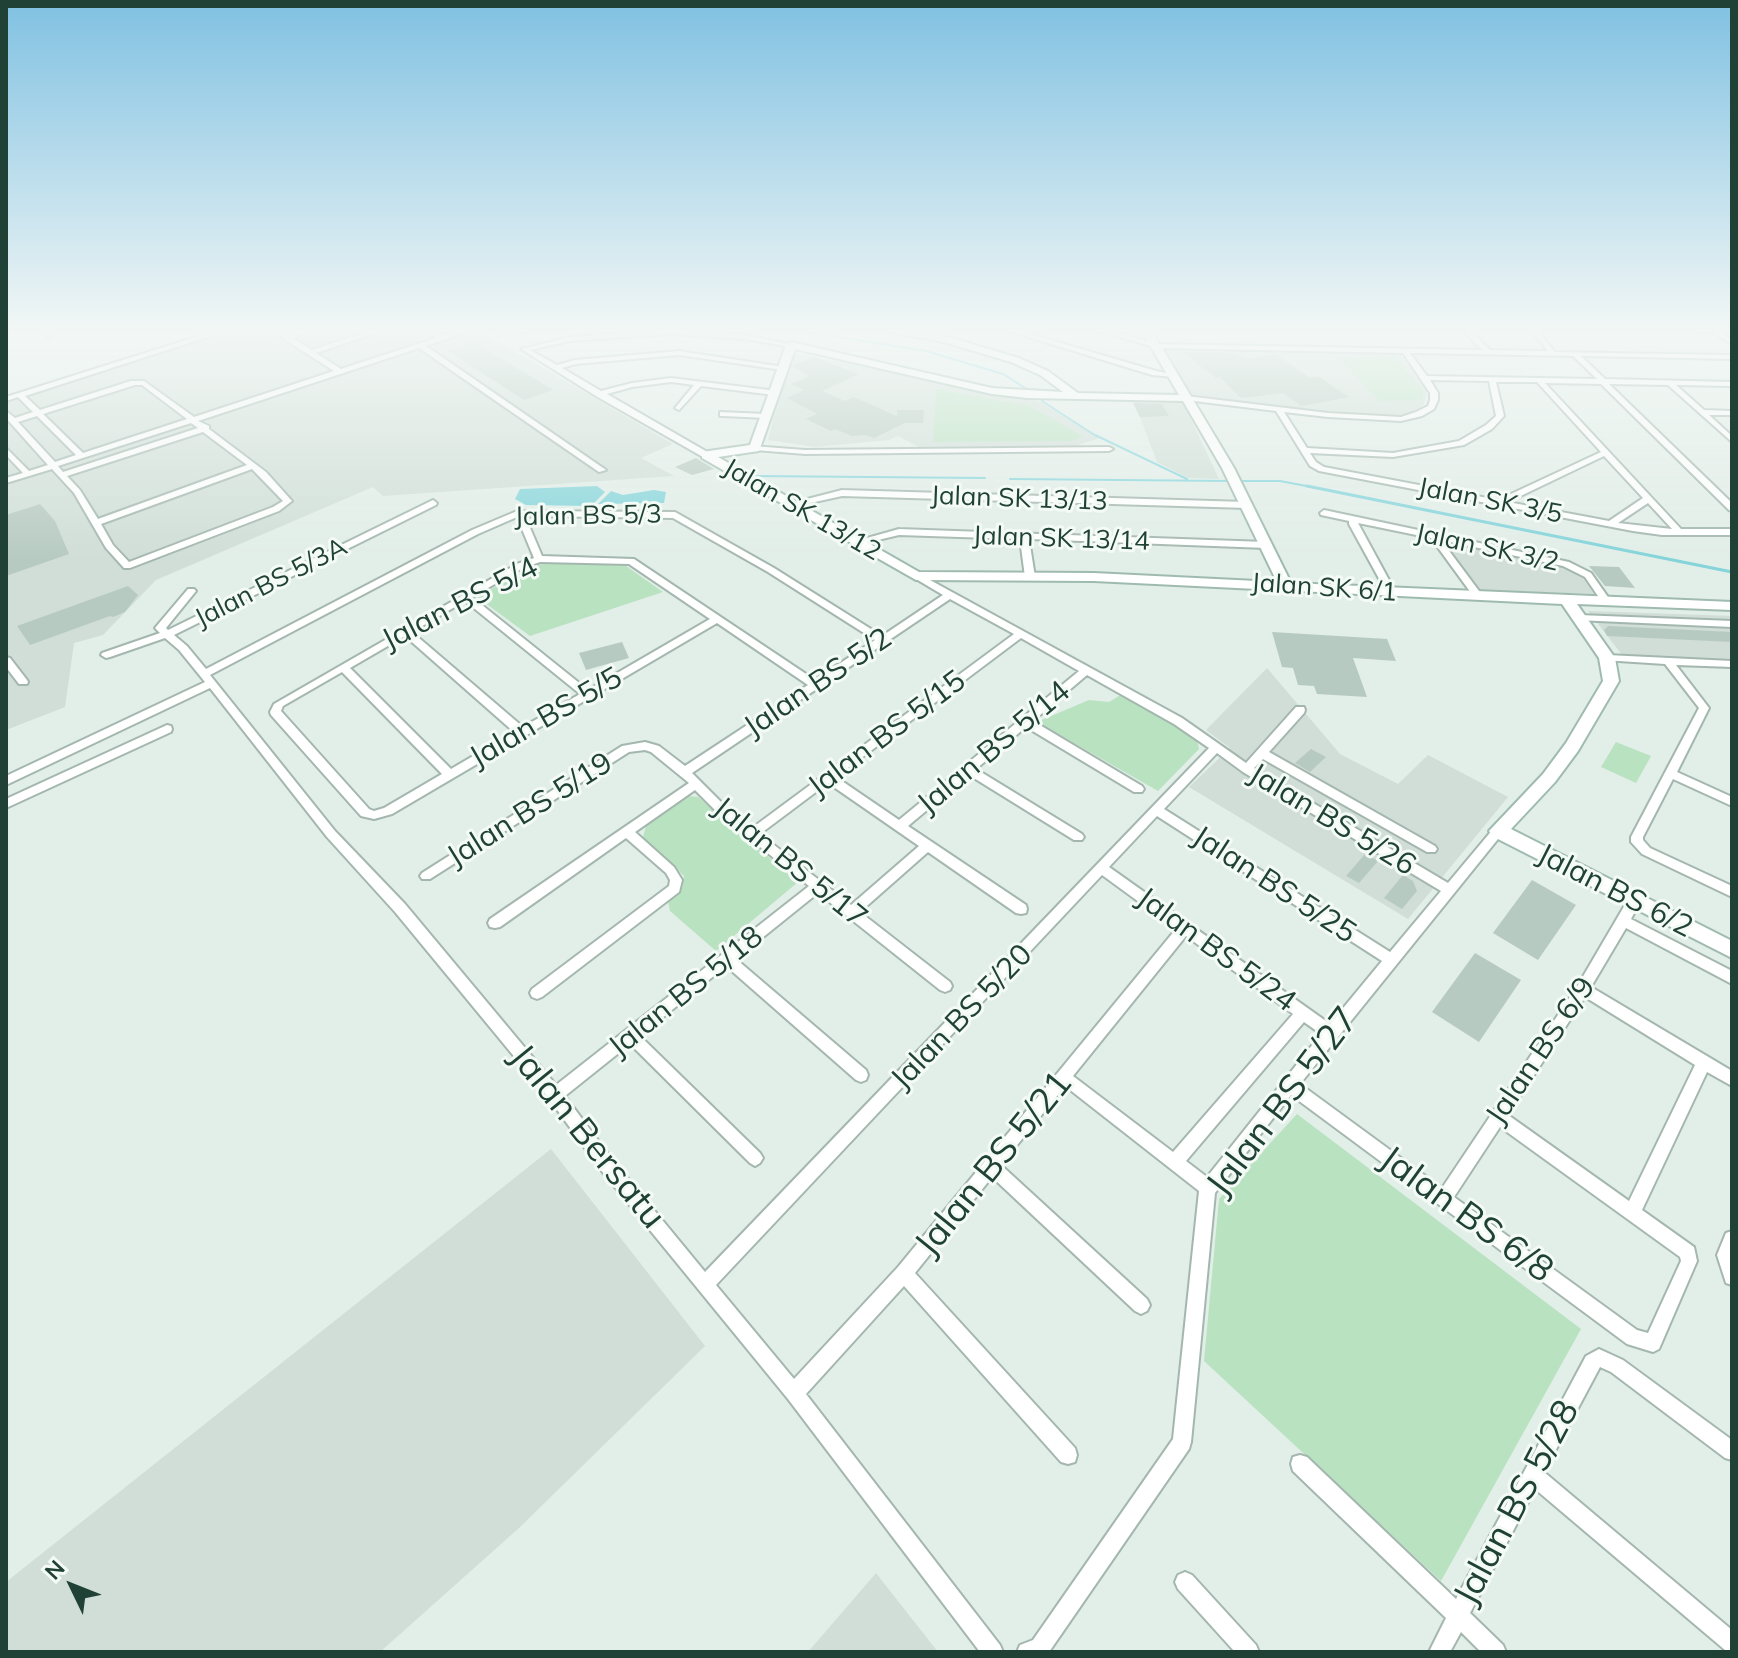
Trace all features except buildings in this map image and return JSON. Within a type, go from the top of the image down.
[{"type":"street","points":[[32,405],[82,457]]},
{"type":"street","points":[[14,421],[63,405]]},
{"type":"street","points":[[6,413],[62,475],[109,546],[127,566],[276,509],[288,498],[253,466],[174,405]]},
{"type":"street","points":[[6,481],[238,405]]},
{"type":"street","points":[[508,405],[602,470]]},
{"type":"street","name":"Jalan SK 13/12","points":[[619,405],[916,576]]},
{"type":"street","points":[[755,448],[770,405]]},
{"type":"street","points":[[1190,405],[1247,505],[1285,585]]},
{"type":"street","points":[[1239,405],[1401,419],[1419,414],[1431,405]]},
{"type":"street","points":[[1304,450],[1393,455],[1461,443],[1489,427],[1500,416],[1498,405]]},
{"type":"street","points":[[1563,405],[1678,531]]},
{"type":"street","points":[[1628,405],[1732,508]]},
{"type":"street","points":[[1694,405],[1732,440]]},
{"type":"street","name":"Jalan SK 3/5","points":[[1280,411],[1313,464],[1322,469],[1610,524],[1678,531],[1732,532]]},
{"type":"street","points":[[1701,412],[1732,413]]},
{"type":"street","points":[[723,414],[766,416]]},
{"type":"street","points":[[62,475],[206,428]]},
{"type":"street","points":[[706,455],[755,448],[805,452],[1109,449]]},
{"type":"street","points":[[6,450],[28,474]]},
{"type":"street","points":[[1500,502],[1606,452]]},
{"type":"street","points":[[96,523],[253,466]]},
{"type":"street","name":"Jalan SK 13/13","points":[[792,504],[842,493],[1247,505]]},
{"type":"street","points":[[1610,524],[1648,499]]},
{"type":"street","name":"Jalan BS 5/3A","points":[[106,655],[169,633],[433,503]]},
{"type":"street","points":[[520,513],[539,559]]},
{"type":"street","name":"Jalan BS 5/3","points":[[6,781],[207,680],[503,517],[520,513],[675,515],[762,564],[881,640]]},
{"type":"street","name":"Jalan SK 3/2","points":[[1324,513],[1580,569],[1605,600]]},
{"type":"street","name":"Jalan SK 3/2","points":[[1354,519],[1353,524],[1391,593]]},
{"type":"street","name":"Jalan SK 13/14","points":[[857,542],[899,532],[1266,545]]},
{"type":"street","points":[[1024,538],[1030,577]]},
{"type":"street","points":[[1435,538],[1477,595]]},
{"type":"street","name":"Jalan BS 5/4","points":[[374,815],[365,813],[317,762],[276,716],[276,708],[405,631],[539,559],[604,558],[631,561],[816,685]]},
{"type":"street","name":"Jalan SK 6/1","points":[[916,576],[1285,585],[1391,593],[1732,606]]},
{"type":"street","name":"Jalan BS 5/26","points":[[916,576],[1203,737],[1247,769],[1449,890]]},
{"type":"street","points":[[169,633],[160,624],[191,591]]},
{"type":"street","name":"Jalan BS 5/2","points":[[685,772],[951,594]]},
{"type":"street","points":[[466,597],[587,694]]},
{"type":"street","points":[[1565,598],[1607,658],[1732,664]]},
{"type":"street","points":[[1579,618],[1732,624]]},
{"type":"street","name":"Jalan BS 5/5","points":[[374,815],[388,811],[717,619]]},
{"type":"street","points":[[405,631],[521,732]]},
{"type":"street","name":"Jalan Bersatu","points":[[169,633],[331,834],[400,908],[555,1095],[606,1164],[794,1393],[993,1652]]},
{"type":"street","name":"Jalan BS 5/15","points":[[752,834],[1022,633]]},
{"type":"street","name":"Jalan BS 5/27","points":[[1027,1652],[1039,1649],[1182,1442],[1208,1188],[1498,831],[1549,778],[1572,747],[1611,681],[1607,658]]},
{"type":"street","points":[[6,660],[23,682]]},
{"type":"street","points":[[1668,661],[1704,708],[1637,837],[1646,851],[1732,892]]},
{"type":"street","points":[[343,667],[450,775]]},
{"type":"street","name":"Jalan BS 5/14","points":[[900,826],[1087,670]]},
{"type":"street","points":[[1247,769],[1300,710]]},
{"type":"street","points":[[1026,722],[1138,789]]},
{"type":"street","points":[[6,804],[167,729]]},
{"type":"street","name":"Jalan BS 5/17","points":[[635,746],[655,749],[685,772],[694,785],[816,887],[945,986]]},
{"type":"street","name":"Jalan BS 5/19","points":[[426,876],[635,746]]},
{"type":"street","name":"Jalan BS 5/20","points":[[706,1283],[1215,748]]},
{"type":"street","points":[[1262,753],[1431,849]]},
{"type":"street","points":[[969,770],[1078,837]]},
{"type":"street","points":[[1671,774],[1732,802]]},
{"type":"street","points":[[828,777],[1021,909]]},
{"type":"street","points":[[495,923],[694,785]]},
{"type":"street","name":"Jalan BS 5/25","points":[[1156,810],[1392,960]]},
{"type":"street","name":"Jalan BS 6/2","points":[[1498,831],[1732,950]]},
{"type":"street","points":[[537,993],[675,888],[676,880],[670,870],[627,832]]},
{"type":"street","points":[[850,913],[928,845]]},
{"type":"street","name":"Jalan BS 5/24","points":[[1101,868],[1331,1033]]},
{"type":"street","name":"Jalan BS 5/18","points":[[555,1095],[816,887]]},
{"type":"street","name":"Jalan BS 6/9","points":[[1444,1198],[1583,989],[1634,902]]},
{"type":"street","points":[[1624,921],[1732,978]]},
{"type":"street","name":"Jalan BS 5/21","points":[[794,1393],[904,1273],[1185,927]]},
{"type":"street","points":[[727,959],[861,1075]]},
{"type":"street","points":[[1583,989],[1732,1079]]},
{"type":"street","points":[[1174,1163],[1303,1013]]},
{"type":"street","points":[[631,1036],[755,1158]]},
{"type":"street","points":[[1497,1116],[1633,1211],[1704,1062]]},
{"type":"street","points":[[1065,1078],[1208,1188]]},
{"type":"street","name":"Jalan BS 6/8","points":[[1289,1085],[1620,1329],[1643,1342],[1653,1343],[1689,1261],[1688,1253],[1633,1211]]},
{"type":"street","points":[[992,1167],[1141,1305]]},
{"type":"street","points":[[1729,1247],[1732,1277]]},
{"type":"street","points":[[904,1273],[1068,1455]]},
{"type":"street","name":"Jalan BS 5/28","points":[[1439,1652],[1587,1369],[1599,1358],[1617,1366],[1732,1451]]},
{"type":"street","points":[[1300,1464],[1496,1652]]},
{"type":"street","points":[[1533,1475],[1732,1643]]},
{"type":"street","points":[[1185,1582],[1249,1652]]},
{"type":"shaded area","points":[[6,405],[607,405],[673,444],[641,458],[674,476],[383,496],[373,487],[156,580],[103,635],[74,643],[65,707],[6,730]]},
{"type":"shaded area","points":[[777,405],[1047,405],[1100,438],[1075,446],[919,447],[898,436],[889,440],[815,447],[768,440]]},
{"type":"shaded area","points":[[1135,405],[1185,405],[1219,479],[1188,478],[1157,462]]},
{"type":"shaded area","points":[[1251,405],[1423,405],[1410,413],[1387,417]]},
{"type":"shaded area","points":[[1445,541],[1576,569],[1585,575],[1597,594],[1475,590]]},
{"type":"shaded area","points":[[1588,611],[1732,616],[1732,661],[1623,656]]},
{"type":"shaded area","points":[[1267,668],[1340,754],[1398,784],[1428,755],[1508,797],[1408,919],[1189,787],[1230,748],[1206,730]]},
{"type":"shaded area","points":[[551,1149],[705,1346],[519,1528],[380,1652],[6,1652],[6,1582]]},
{"type":"shaded area","points":[[876,1573],[938,1652],[808,1652]]},
{"type":"green space","points":[[935,405],[1030,406],[1082,436],[1073,441],[933,442]]},
{"type":"green space","points":[[605,561],[626,566],[663,592],[530,636],[477,597],[534,565]]},
{"type":"green space","points":[[1122,694],[1196,735],[1199,749],[1158,791],[1037,722],[1089,700],[1109,702]]},
{"type":"green space","points":[[1616,742],[1651,756],[1636,783],[1601,767]]},
{"type":"green space","points":[[689,796],[698,797],[798,882],[716,951],[670,911],[668,901],[682,889],[684,876],[643,837],[646,826]]},
{"type":"green space","points":[[1297,1114],[1581,1329],[1441,1581],[1204,1361],[1219,1199]]},
{"type":"water","points":[[597,486],[605,492],[591,506],[526,505],[515,499],[520,489]]},
{"type":"water","points":[[654,490],[666,492],[664,503],[598,504],[611,491],[623,495]]},
{"type":"waterway","points":[[1049,405],[1093,434],[1187,479]]},
{"type":"waterway","points":[[752,476],[985,478]]},
{"type":"waterway","points":[[1010,479],[1229,481]]},
{"type":"waterway","points":[[1242,481],[1280,481],[1315,488]]},
{"type":"waterway","points":[[1307,486],[1315,488]]},
{"type":"waterway","points":[[1315,488],[1732,572]]}]
